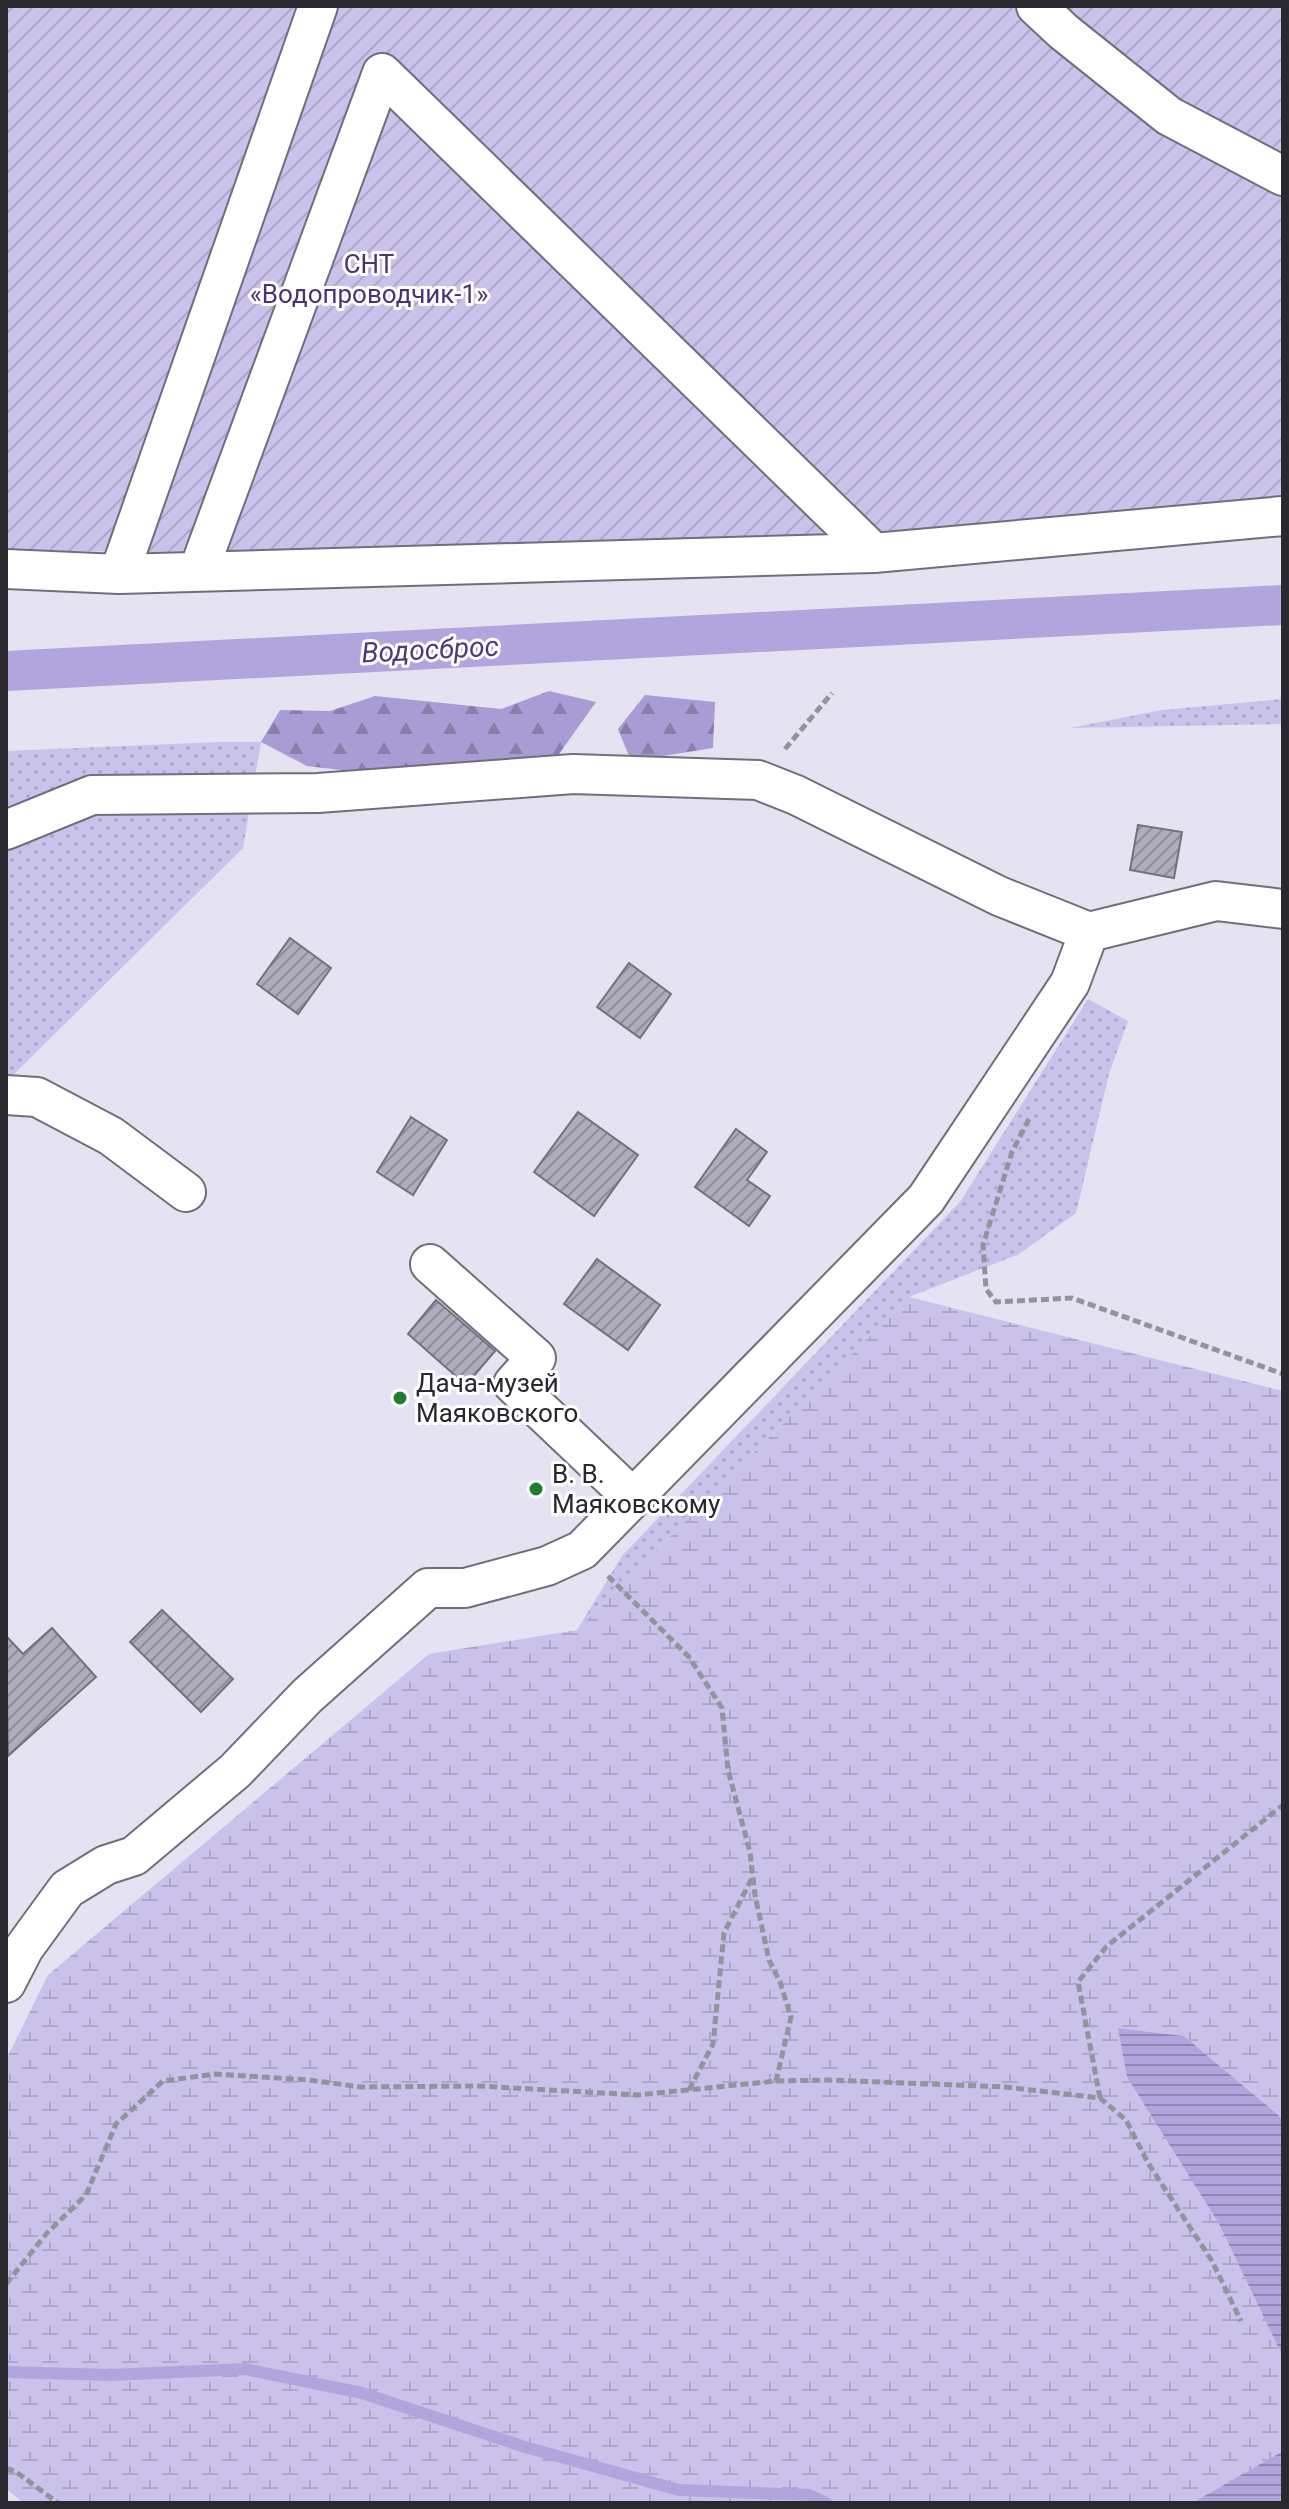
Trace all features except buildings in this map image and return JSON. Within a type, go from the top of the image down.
[{"type":"lane","points":[[119,574],[318,6]]},
{"type":"lane","points":[[1036,6],[1169,116],[1283,176]]},
{"type":"lane","points":[[198,572],[382,73],[874,553]]},
{"type":"lane","points":[[6,569],[119,574],[874,553],[1283,516]]},
{"type":"lane","points":[[6,830],[92,795],[318,793],[573,774],[758,780],[796,795],[999,896],[1089,932],[1216,901],[1283,909]]},
{"type":"lane","points":[[6,1983],[24,1948],[67,1889],[106,1865],[134,1856],[145,1847],[235,1771],[307,1696],[428,1588],[465,1588],[547,1566],[582,1550],[926,1199],[1070,983],[1089,932]]},
{"type":"lane","points":[[6,1095],[37,1097],[111,1136],[186,1192]]},
{"type":"lane","points":[[430,1264],[536,1358],[513,1384],[633,1498]]},
{"type":"path","points":[[758,780],[832,693]]},
{"type":"path","points":[[1031,1115],[1012,1152],[983,1245],[986,1289],[996,1302],[1072,1298],[1283,1374]]},
{"type":"path","points":[[582,1550],[689,1657],[722,1708],[728,1770],[750,1852],[769,1960],[791,2017],[776,2081]]},
{"type":"path","points":[[1100,2098],[1078,1982],[1106,1947],[1283,1805]]},
{"type":"path","points":[[689,2090],[713,2044],[724,1933],[752,1877]]},
{"type":"path","points":[[6,2284],[47,2233],[86,2195],[116,2124],[163,2081],[215,2074],[361,2087],[479,2086],[638,2095],[776,2081],[828,2080],[1005,2087],[1100,2098],[1126,2120],[1148,2163],[1212,2261],[1241,2321]]},
{"type":"path","points":[[6,2469],[15,2471],[58,2503]]},
{"type":"green space","name":"СНТ «Водопроводчик-1»","points":[[6,6],[1283,6],[1283,503],[887,539],[354,555],[6,550]]},
{"type":"green space","points":[[549,691],[596,702],[547,771],[367,773],[307,766],[261,742],[280,710],[330,711],[375,696],[501,709]]},
{"type":"green space","points":[[645,695],[715,702],[713,748],[631,761],[618,729]]},
{"type":"green space","points":[[1283,699],[1283,724],[1070,728],[1162,710]]},
{"type":"green space","points":[[261,742],[243,848],[6,1082],[6,751]]},
{"type":"green space","points":[[1088,999],[1128,1021],[1109,1074],[1076,1213],[1019,1254],[909,1297],[577,1630],[622,1556],[960,1202]]},
{"type":"green space","points":[[909,1297],[1283,1391],[1283,2119],[1184,2036],[1118,2028],[1218,2222],[1283,2357],[1283,2451],[1192,2503],[24,2503],[6,2489],[6,2060],[48,1975],[429,1654],[577,1630]]},
{"type":"shaded area","points":[[1118,2028],[1184,2036],[1283,2119],[1283,2357],[1218,2222],[1127,2077]]},
{"type":"shaded area","points":[[1283,2451],[1283,2503],[1192,2503]]},
{"type":"waterway","name":"Водосброс","points":[[6,671],[1283,605]]},
{"type":"waterway","points":[[6,2372],[111,2375],[245,2369],[362,2393],[525,2447],[679,2490],[809,2495],[826,2503]]},
{"type":"place","name":"Дача-музей Маяковского","points":[[400,1398]]},
{"type":"place","name":"В. В. Маяковскому","points":[[536,1489]]}]
